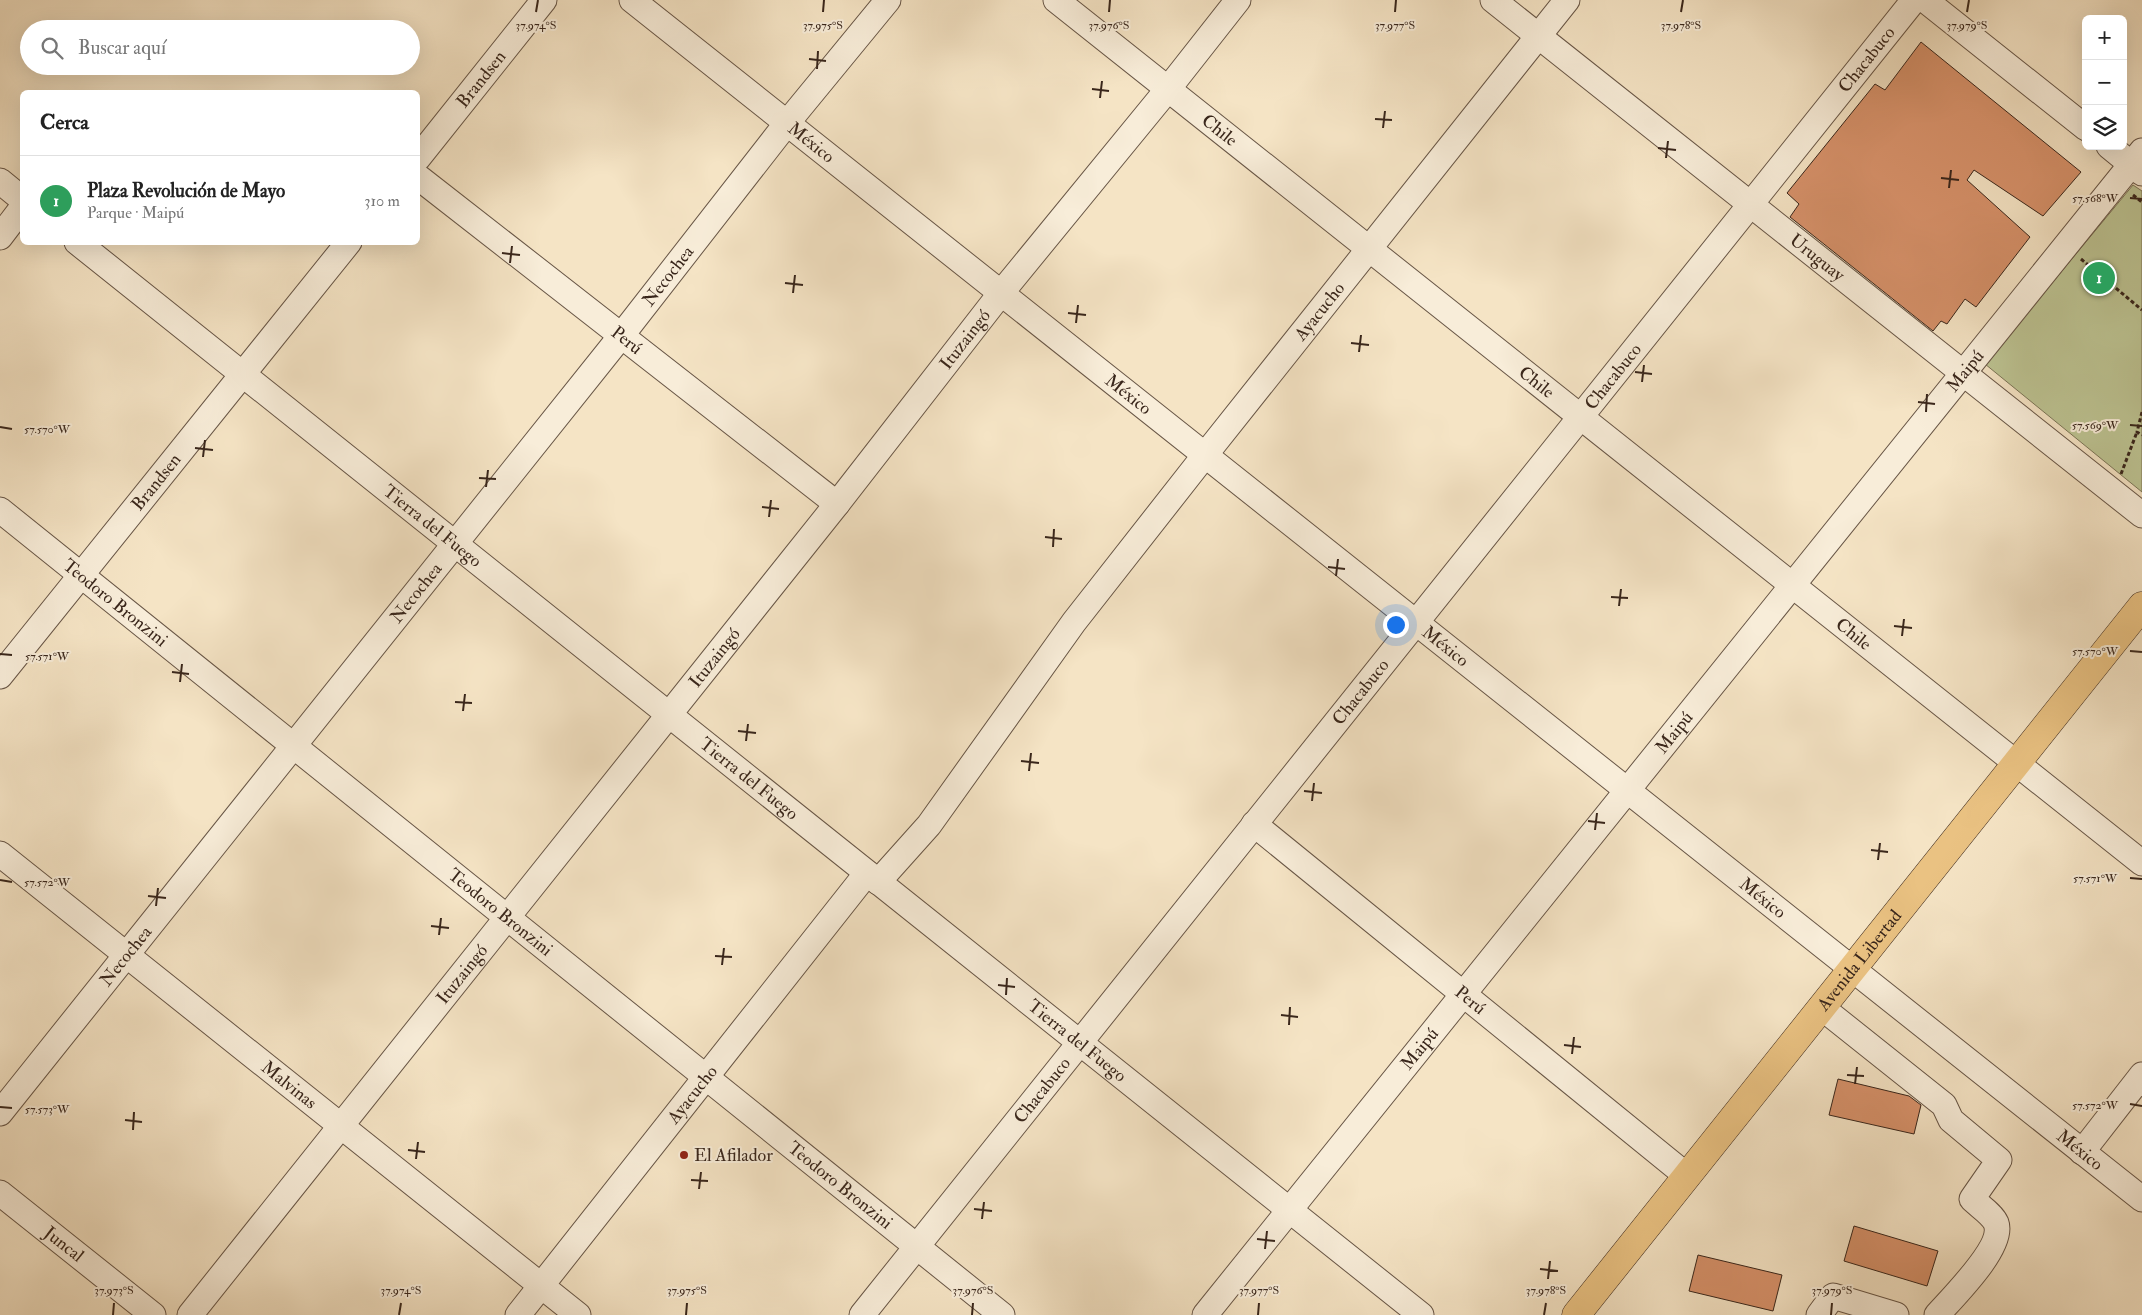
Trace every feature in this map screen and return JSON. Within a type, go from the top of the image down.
[{"type":"main road","name":"Avenida Libertad","points":[[1576,1315],[2142,606]]},
{"type":"street","name":"Brandsen","points":[[420,155],[544,0]]},
{"type":"street","name":"México","points":[[632,0],[2142,1199]]},
{"type":"street","name":"Necochea","points":[[0,1113],[621,336],[787,123],[888,0]]},
{"type":"street","name":"Chile","points":[[1056,0],[2142,863]]},
{"type":"street","name":"Ituzaingó","points":[[190,1315],[837,504],[1001,293],[1168,89],[1238,0]]},
{"type":"street","name":"Uruguay","points":[[1493,0],[2142,515]]},
{"type":"street","name":"Ayacucho","points":[[518,1315],[706,1077],[873,877],[929,825],[1074,622],[1568,0]]},
{"type":"street","name":"Chacabuco","points":[[862,1315],[1914,0]]},
{"type":"street","points":[[1924,0],[2082,125]]},
{"type":"street","points":[[2114,150],[2136,170]]},
{"type":"street","name":"Maipú","points":[[1205,1315],[1963,373],[2136,170]]},
{"type":"street","name":"Perú","points":[[420,179],[837,504]]},
{"type":"street","points":[[0,181],[20,197]]},
{"type":"street","points":[[0,237],[20,211]]},
{"type":"street","name":"Tierra del Fuego","points":[[81,245],[1421,1315]]},
{"type":"street","name":"Brandsen","points":[[0,676],[347,245]]},
{"type":"street","name":"Teodoro Bronzini","points":[[0,510],[1002,1315]]},
{"type":"street","name":"Perú","points":[[1254,824],[1687,1176]]},
{"type":"street","name":"Malvinas","points":[[0,854],[578,1315]]},
{"type":"street","points":[[1821,1007],[1944,1105],[1951,1120],[1999,1160],[1972,1199],[1996,1222],[1994,1244],[1987,1256],[1937,1315]]},
{"type":"street","points":[[2082,1152],[2142,1075]]},
{"type":"street","name":"Juncal","points":[[0,1193],[153,1315]]},
{"type":"street","points":[[1819,1315],[1833,1296],[1896,1315]]},
{"type":"path","points":[[2136,170],[2142,202]]},
{"type":"path","points":[[2079,257],[2142,310]]},
{"type":"path","points":[[2120,479],[2142,412]]},
{"type":"path","points":[[2137,432],[2142,435]]},
{"type":"green space","points":[[2133,185],[2142,191],[2142,492],[1985,364]]},
{"type":"building","points":[[1921,42],[2081,172],[2043,216],[1974,170],[1967,180],[2030,237],[1976,307],[1965,299],[1947,324],[1941,321],[1933,331],[1790,217],[1799,204],[1787,193],[1875,84],[1885,90]]},
{"type":"building","points":[[1838,1079],[1909,1096],[1921,1105],[1914,1134],[1829,1115]]},
{"type":"building","points":[[1854,1226],[1938,1251],[1927,1286],[1844,1261]]},
{"type":"building","points":[[1698,1255],[1782,1275],[1773,1311],[1689,1291]]},
{"type":"place","name":"Plaza Revolución de Mayo","points":[[2099,278]]},
{"type":"place","name":"El Afilador","points":[[684,1155]]}]
